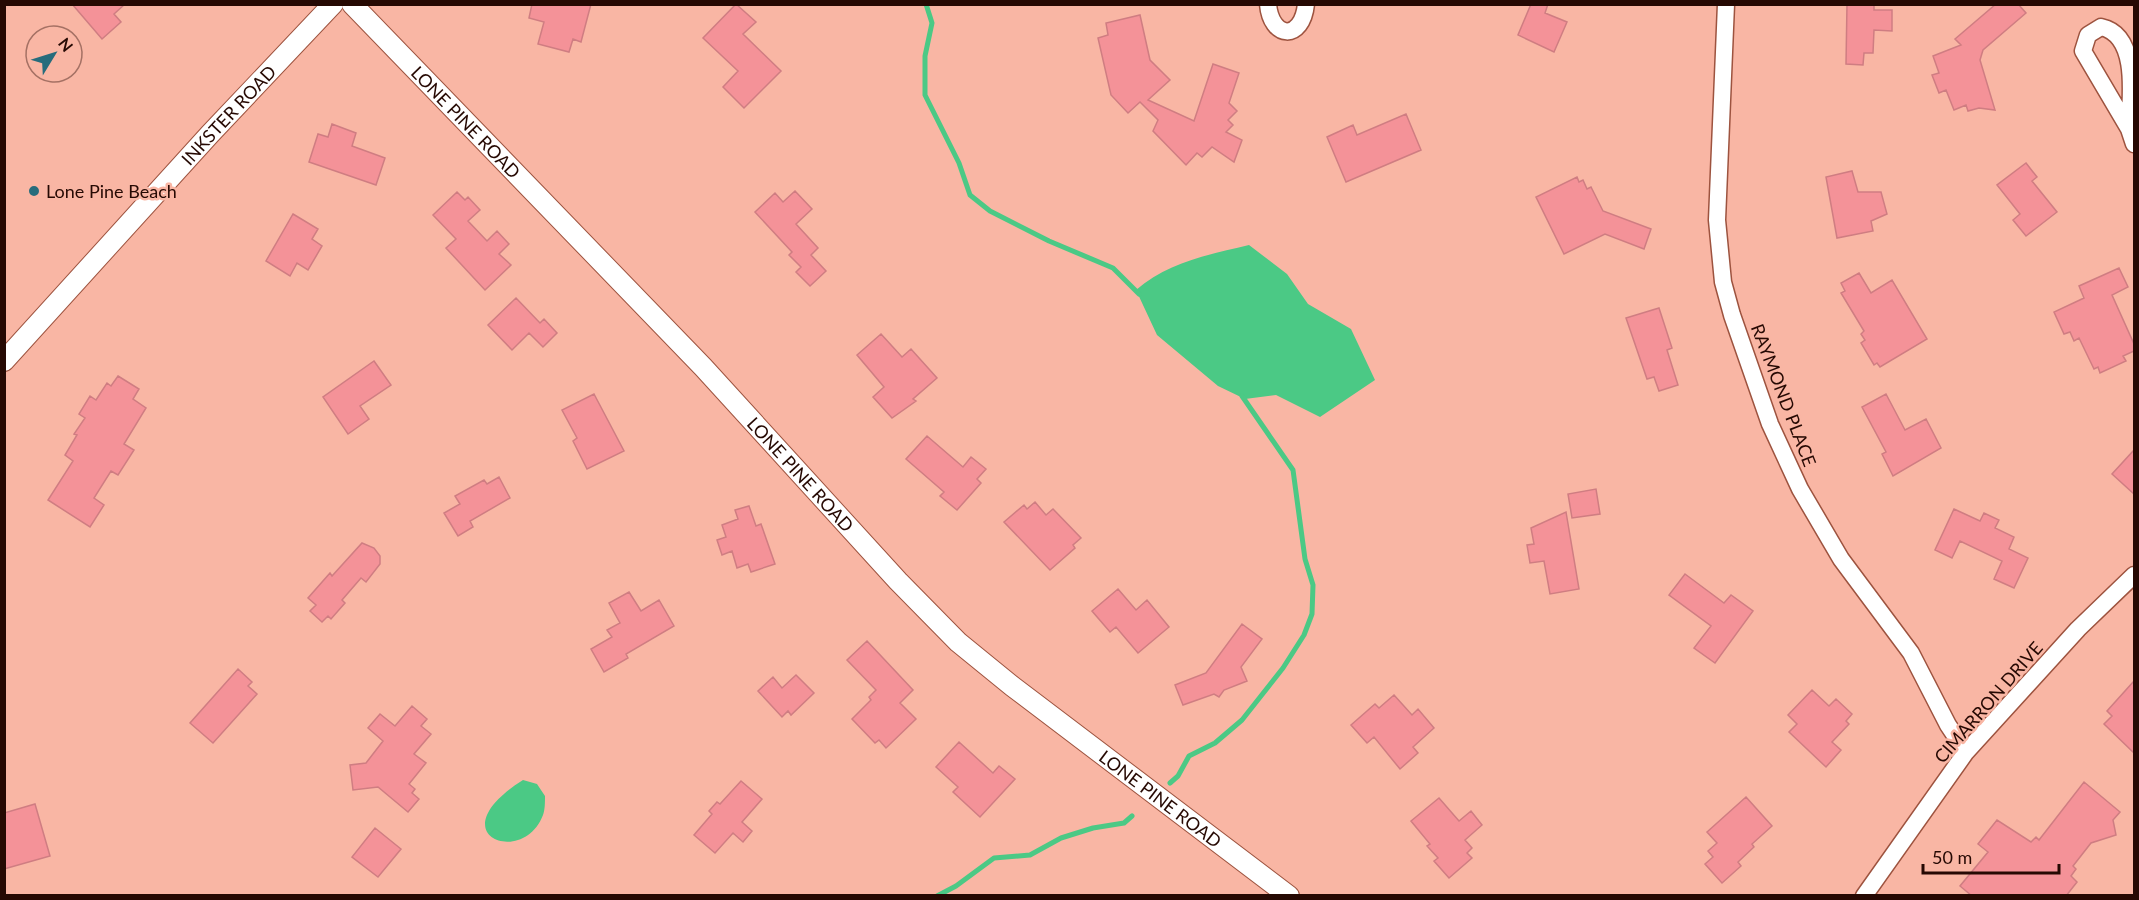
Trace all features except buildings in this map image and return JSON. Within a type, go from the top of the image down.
[{"type":"street","name":"INKSTER ROAD","points":[[4,361],[217,127],[333,4]]},
{"type":"street","name":"LONE PINE ROAD","points":[[352,4],[639,299],[898,581],[958,642],[995,674],[1289,896]]},
{"type":"street","points":[[1268,4],[1273,24],[1281,30],[1291,31],[1299,27],[1305,18],[1306,4]]},
{"type":"street","name":"RAYMOND PLACE","points":[[1726,4],[1717,220],[1724,282],[1732,315],[1767,414],[1800,489],[1841,559],[1911,653],[1948,725],[1966,752]]},
{"type":"street","points":[[2101,27],[2118,33],[2128,49],[2132,137],[2087,63],[2083,51],[2088,35],[2101,27]]},
{"type":"street","name":"CIMARRON DRIVE","points":[[1864,896],[1966,752],[2078,629],[2134,575]]},
{"type":"shaded area","points":[[1249,245],[1287,274],[1308,304],[1351,329],[1375,380],[1320,417],[1276,395],[1245,399],[1218,386],[1157,335],[1136,290],[1148,280],[1175,266]]},
{"type":"shaded area","points":[[523,780],[537,784],[545,796],[543,815],[533,831],[519,840],[505,842],[493,838],[486,829],[487,816],[498,799]]},
{"type":"waterway","points":[[926,4],[932,23],[925,56],[925,95],[959,163],[970,195],[990,211],[1049,241],[1113,268],[1139,294]]},
{"type":"waterway","points":[[1170,783],[1178,776],[1189,756],[1215,743],[1242,720],[1283,668],[1304,635],[1312,614],[1313,585],[1305,559],[1293,470],[1242,396]]},
{"type":"waterway","points":[[937,896],[956,886],[994,858],[1030,855],[1061,838],[1093,828],[1124,823],[1132,816]]},
{"type":"place","name":"Lone Pine Beach","points":[[34,191]]}]
